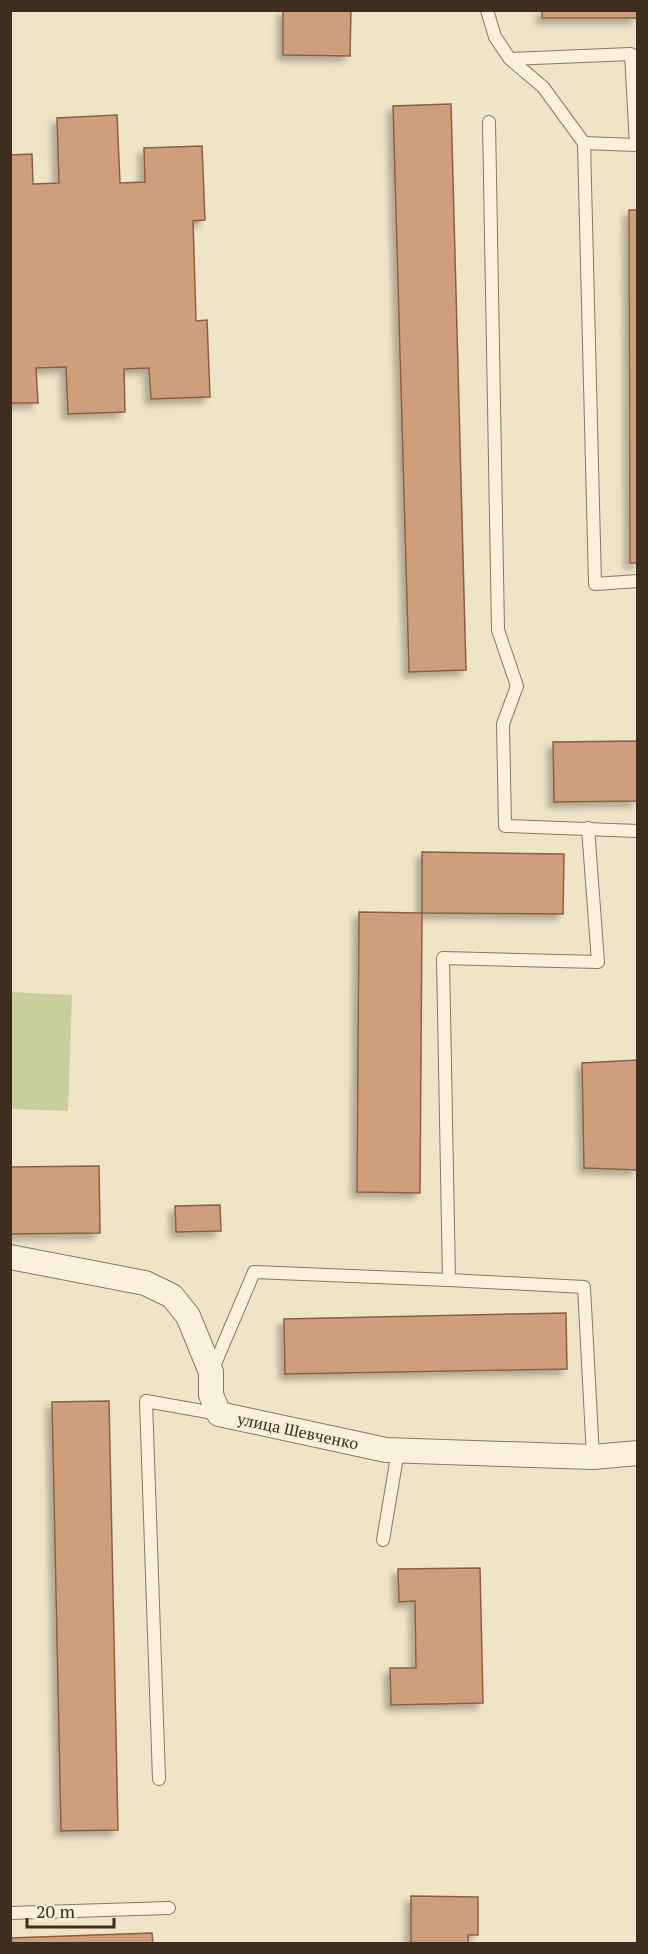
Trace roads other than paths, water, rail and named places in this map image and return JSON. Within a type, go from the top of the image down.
[{"type":"street","name":"улица Шевченко","points":[[10,1257],[145,1283],[172,1296],[188,1316],[211,1372],[211,1395],[219,1414],[386,1450],[593,1457],[638,1453]]},
{"type":"lane","points":[[488,10],[495,37],[510,59],[543,87],[584,143],[595,584],[638,581]]},
{"type":"lane","points":[[510,59],[631,54],[636,145],[584,143]]},
{"type":"lane","points":[[489,123],[498,630],[517,686],[503,724],[505,826],[638,831]]},
{"type":"lane","points":[[449,1280],[443,958],[598,962],[588,828]]},
{"type":"lane","points":[[211,1372],[254,1272],[584,1287],[593,1457]]},
{"type":"lane","points":[[159,1779],[146,1401],[219,1414]]},
{"type":"lane","points":[[383,1540],[399,1451]]},
{"type":"lane","points":[[10,1913],[169,1908]]}]
